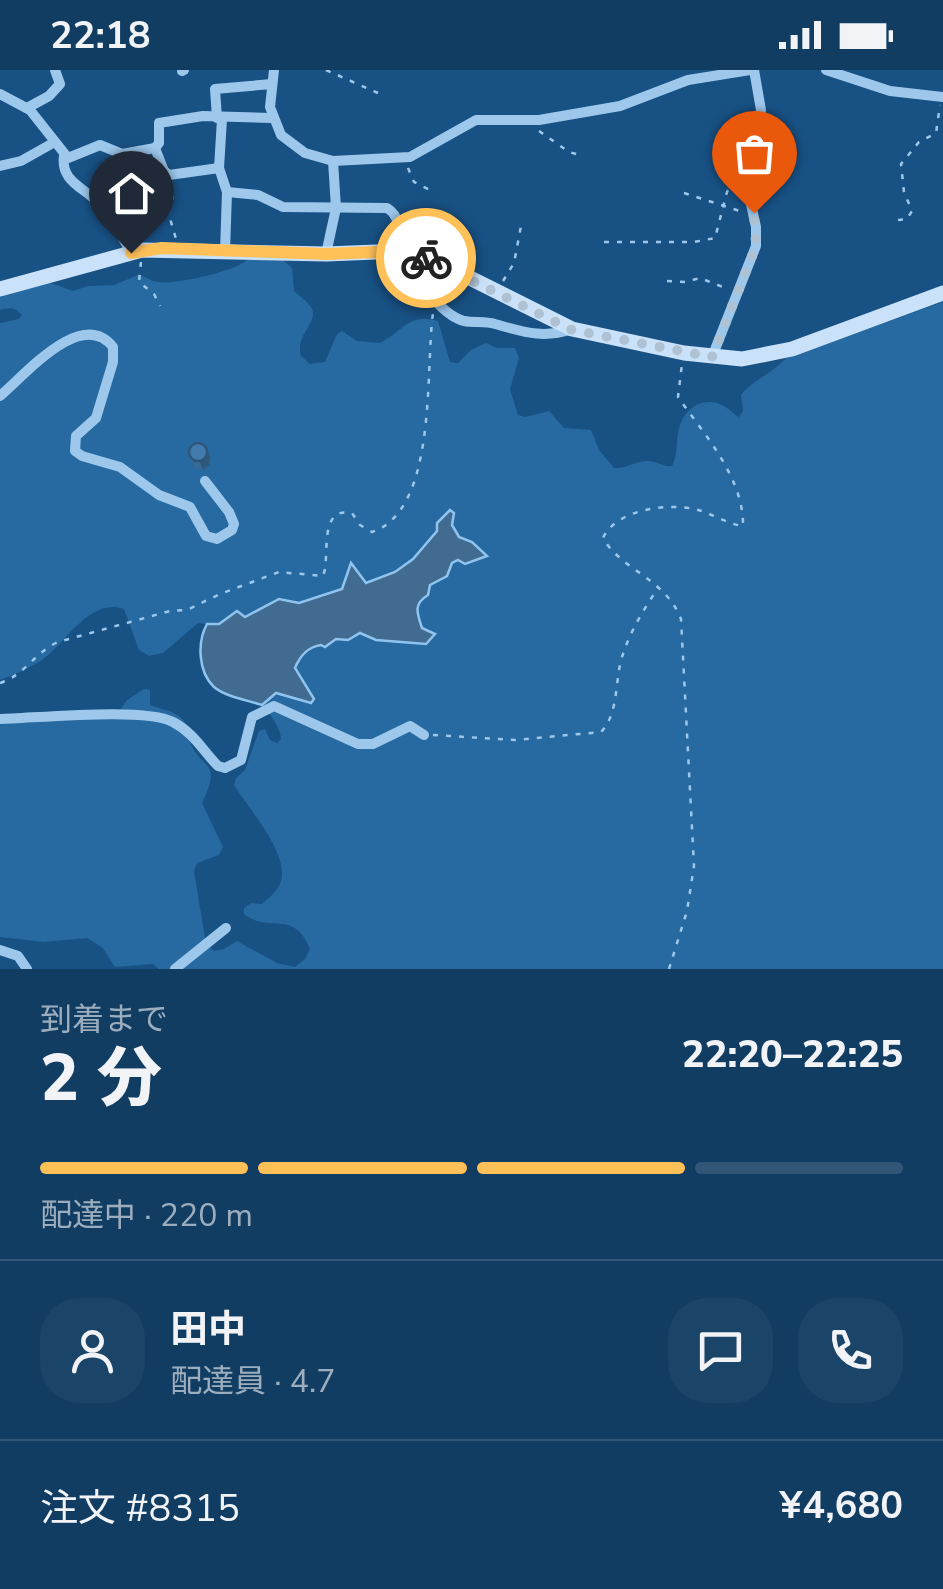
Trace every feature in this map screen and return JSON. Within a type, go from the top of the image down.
[{"type":"street","points":[[27,108],[50,96],[60,84],[54,70]]},
{"type":"street","points":[[274,70],[272,118],[280,134],[295,148],[334,161],[419,155],[476,120],[528,121],[620,106],[688,80],[752,70],[760,110],[746,182],[754,213],[756,246],[712,357]]},
{"type":"street","points":[[826,70],[890,91],[942,97]]},
{"type":"street","points":[[225,252],[226,192],[220,168],[220,119],[214,88],[272,84]]},
{"type":"street","points":[[0,109],[4,96],[27,108],[68,158],[100,145],[126,154],[155,148],[159,143],[159,123],[203,116],[272,118]]},
{"type":"street","points":[[0,166],[21,161],[53,143]]},
{"type":"street","points":[[155,148],[166,174],[168,202]]},
{"type":"street","points":[[64,156],[72,184],[99,203],[135,252]]},
{"type":"street","points":[[326,254],[336,208],[334,161]]},
{"type":"street","points":[[166,174],[220,168]]},
{"type":"street","points":[[226,192],[258,194],[279,206],[391,210],[398,222],[400,251],[435,301],[461,320],[533,335],[553,336],[572,330]]},
{"type":"street","points":[[0,289],[135,252],[400,251],[440,263],[572,330],[684,353],[758,358],[792,350],[943,293]]},
{"type":"street","points":[[0,396],[70,337],[86,333],[106,339],[113,347],[113,362],[96,418],[76,436],[75,450],[82,456],[120,467],[159,495],[190,507],[206,536],[218,540],[232,530],[232,518],[206,481]]},
{"type":"street","points":[[0,719],[130,714],[161,717],[186,730],[218,766],[226,768],[241,760],[252,717],[274,706],[358,744],[372,744],[410,726],[424,735]]},
{"type":"street","points":[[175,969],[226,928]]},
{"type":"street","points":[[0,950],[18,956],[28,969]]},
{"type":"path","points":[[326,70],[378,93]]},
{"type":"path","points":[[898,220],[907,219],[912,211],[904,192],[901,164],[920,142],[936,134],[942,97]]},
{"type":"path","points":[[528,121],[559,146],[580,155]]},
{"type":"path","points":[[604,242],[712,239],[717,236],[732,180],[750,156]]},
{"type":"path","points":[[405,158],[414,182],[430,190]]},
{"type":"path","points":[[684,193],[732,210],[754,213]]},
{"type":"path","points":[[168,202],[178,250]]},
{"type":"path","points":[[494,292],[514,263],[521,226]]},
{"type":"path","points":[[135,252],[140,282],[154,294],[160,306]]},
{"type":"path","points":[[667,281],[700,278],[739,293]]},
{"type":"path","points":[[0,683],[28,669],[46,647],[58,642],[170,611],[188,610],[279,572],[323,576],[328,528],[334,515],[352,512],[360,525],[372,532],[397,518],[412,488],[423,442],[435,301]]},
{"type":"path","points":[[669,969],[687,911],[694,866],[681,619],[674,600],[608,546],[604,538],[612,525],[630,515],[671,508],[696,509],[743,526],[743,504],[729,476],[678,396],[684,353]]},
{"type":"path","points":[[424,735],[515,740],[601,732],[610,722],[622,656],[633,628],[658,587]]},
{"type":"shaded area","points":[[248,259],[283,260],[292,268],[294,291],[309,304],[313,314],[300,349],[301,356],[310,364],[325,362],[342,331],[357,341],[380,343],[413,321],[438,321],[450,362],[458,363],[471,350],[486,343],[497,348],[515,348],[519,358],[510,389],[518,415],[549,411],[564,428],[591,430],[599,450],[614,468],[647,461],[672,466],[680,426],[698,404],[719,404],[739,417],[743,411],[741,395],[786,358],[943,302],[943,969],[159,969],[153,964],[115,967],[103,948],[87,938],[44,942],[0,937],[0,721],[117,715],[127,700],[144,689],[150,690],[150,705],[183,719],[194,749],[210,772],[202,803],[223,847],[219,855],[197,863],[194,871],[206,944],[214,951],[237,941],[277,963],[295,967],[310,949],[296,929],[253,920],[244,914],[244,908],[251,903],[262,904],[271,896],[282,875],[275,849],[234,785],[245,770],[259,731],[265,729],[270,740],[277,743],[281,735],[259,703],[225,693],[210,680],[201,653],[207,624],[198,623],[163,653],[149,656],[139,650],[124,609],[100,609],[42,660],[0,680],[0,323],[22,315],[12,308],[0,310],[0,297],[48,282],[73,291],[114,285],[138,275],[161,282],[187,280],[218,273]]},
{"type":"shaded area","points":[[450,510],[459,537],[472,542],[487,556],[465,564],[458,560],[452,563],[447,576],[430,585],[418,609],[422,628],[435,634],[426,644],[376,640],[360,633],[348,640],[336,639],[325,647],[312,648],[295,668],[314,699],[311,703],[276,693],[262,705],[224,693],[209,681],[201,657],[207,624],[219,624],[237,611],[245,617],[279,599],[299,603],[342,589],[351,563],[366,583],[395,572],[413,559]]},
{"type":"building","points":[[198,443],[207,452],[198,461],[189,452]]},
{"type":"way so far","points":[[426,258],[572,330],[712,357],[756,246],[754,213]]},
{"type":"route","points":[[131,253],[162,248],[326,254],[402,251],[426,258]]}]
